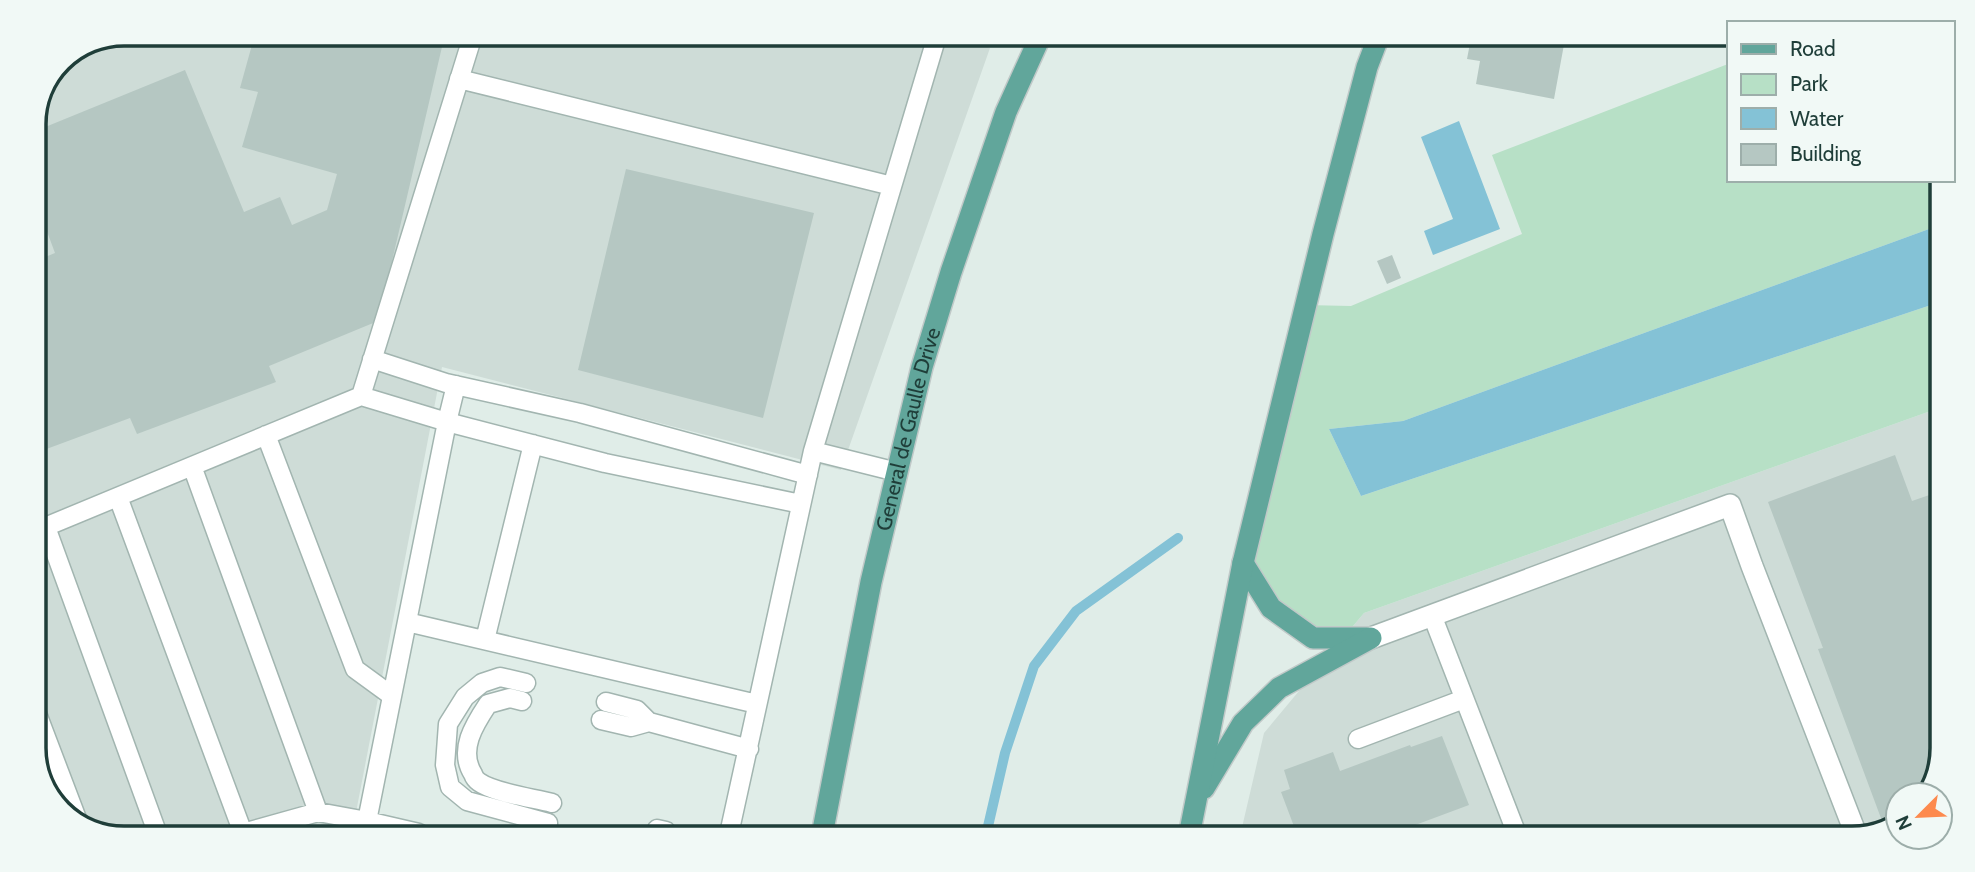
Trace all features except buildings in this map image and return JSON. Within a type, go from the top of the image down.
[{"type":"main road","name":"General de Gaulle Drive","points":[[824,826],[871,583],[922,367],[951,272],[1031,46]]},
{"type":"main road","points":[[1191,826],[1243,563],[1327,221],[1367,67],[1375,46]]},
{"type":"main road","points":[[1243,563],[1271,608],[1313,638],[1371,638]]},
{"type":"main road","points":[[1196,802],[1243,723],[1279,688],[1371,638]]},
{"type":"street","points":[[1371,638],[1731,505],[1845,826]]},
{"type":"lane","points":[[361,396],[470,46]]},
{"type":"lane","points":[[731,826],[813,451],[934,46]]},
{"type":"lane","points":[[460,79],[892,186]]},
{"type":"lane","points":[[372,359],[456,385],[580,413],[808,475]]},
{"type":"lane","points":[[369,826],[392,696],[456,385]]},
{"type":"lane","points":[[46,526],[361,396],[447,422],[605,463],[801,504]]},
{"type":"lane","points":[[266,435],[355,669],[392,696]]},
{"type":"lane","points":[[485,640],[533,444]]},
{"type":"lane","points":[[813,451],[897,472]]},
{"type":"lane","points":[[192,466],[318,812]]},
{"type":"lane","points":[[118,497],[240,826]]},
{"type":"lane","points":[[46,547],[155,826]]},
{"type":"lane","points":[[1432,615],[1513,826]]},
{"type":"lane","points":[[407,622],[757,705]]},
{"type":"lane","points":[[526,683],[500,677],[482,682],[466,697],[448,724],[445,765],[450,787],[467,801],[548,823]]},
{"type":"lane","points":[[522,701],[510,698],[488,704],[468,743],[467,764],[477,782],[552,803]]},
{"type":"lane","points":[[1358,739],[1464,699]]},
{"type":"lane","points":[[606,702],[638,710],[649,722]]},
{"type":"lane","points":[[601,720],[631,727],[649,722],[749,749]]},
{"type":"lane","points":[[46,737],[73,808]]},
{"type":"lane","points":[[268,826],[318,812],[366,826]]},
{"type":"shaded area","points":[[124,46],[990,48],[841,470],[442,367],[353,826],[108,825],[94,821],[68,804],[51,778],[46,754],[46,118],[54,89],[72,65],[94,51]]},
{"type":"shaded area","points":[[1929,411],[1930,748],[1922,781],[1884,781],[1884,819],[1862,826],[1242,826],[1264,733],[1364,613]]},
{"type":"green space","points":[[1727,64],[1727,182],[1929,182],[1929,229],[1403,421],[1329,429],[1361,496],[1929,306],[1929,411],[1364,613],[1343,638],[1313,638],[1243,563],[1305,305],[1351,306],[1522,234],[1492,155]]},
{"type":"water","points":[[1459,121],[1500,229],[1433,255],[1424,231],[1453,219],[1421,137]]},
{"type":"water","points":[[1929,229],[1929,306],[1361,496],[1329,429],[1403,421]]},
{"type":"waterway","points":[[988,826],[1005,753],[1034,666],[1076,611],[1178,538]]}]
